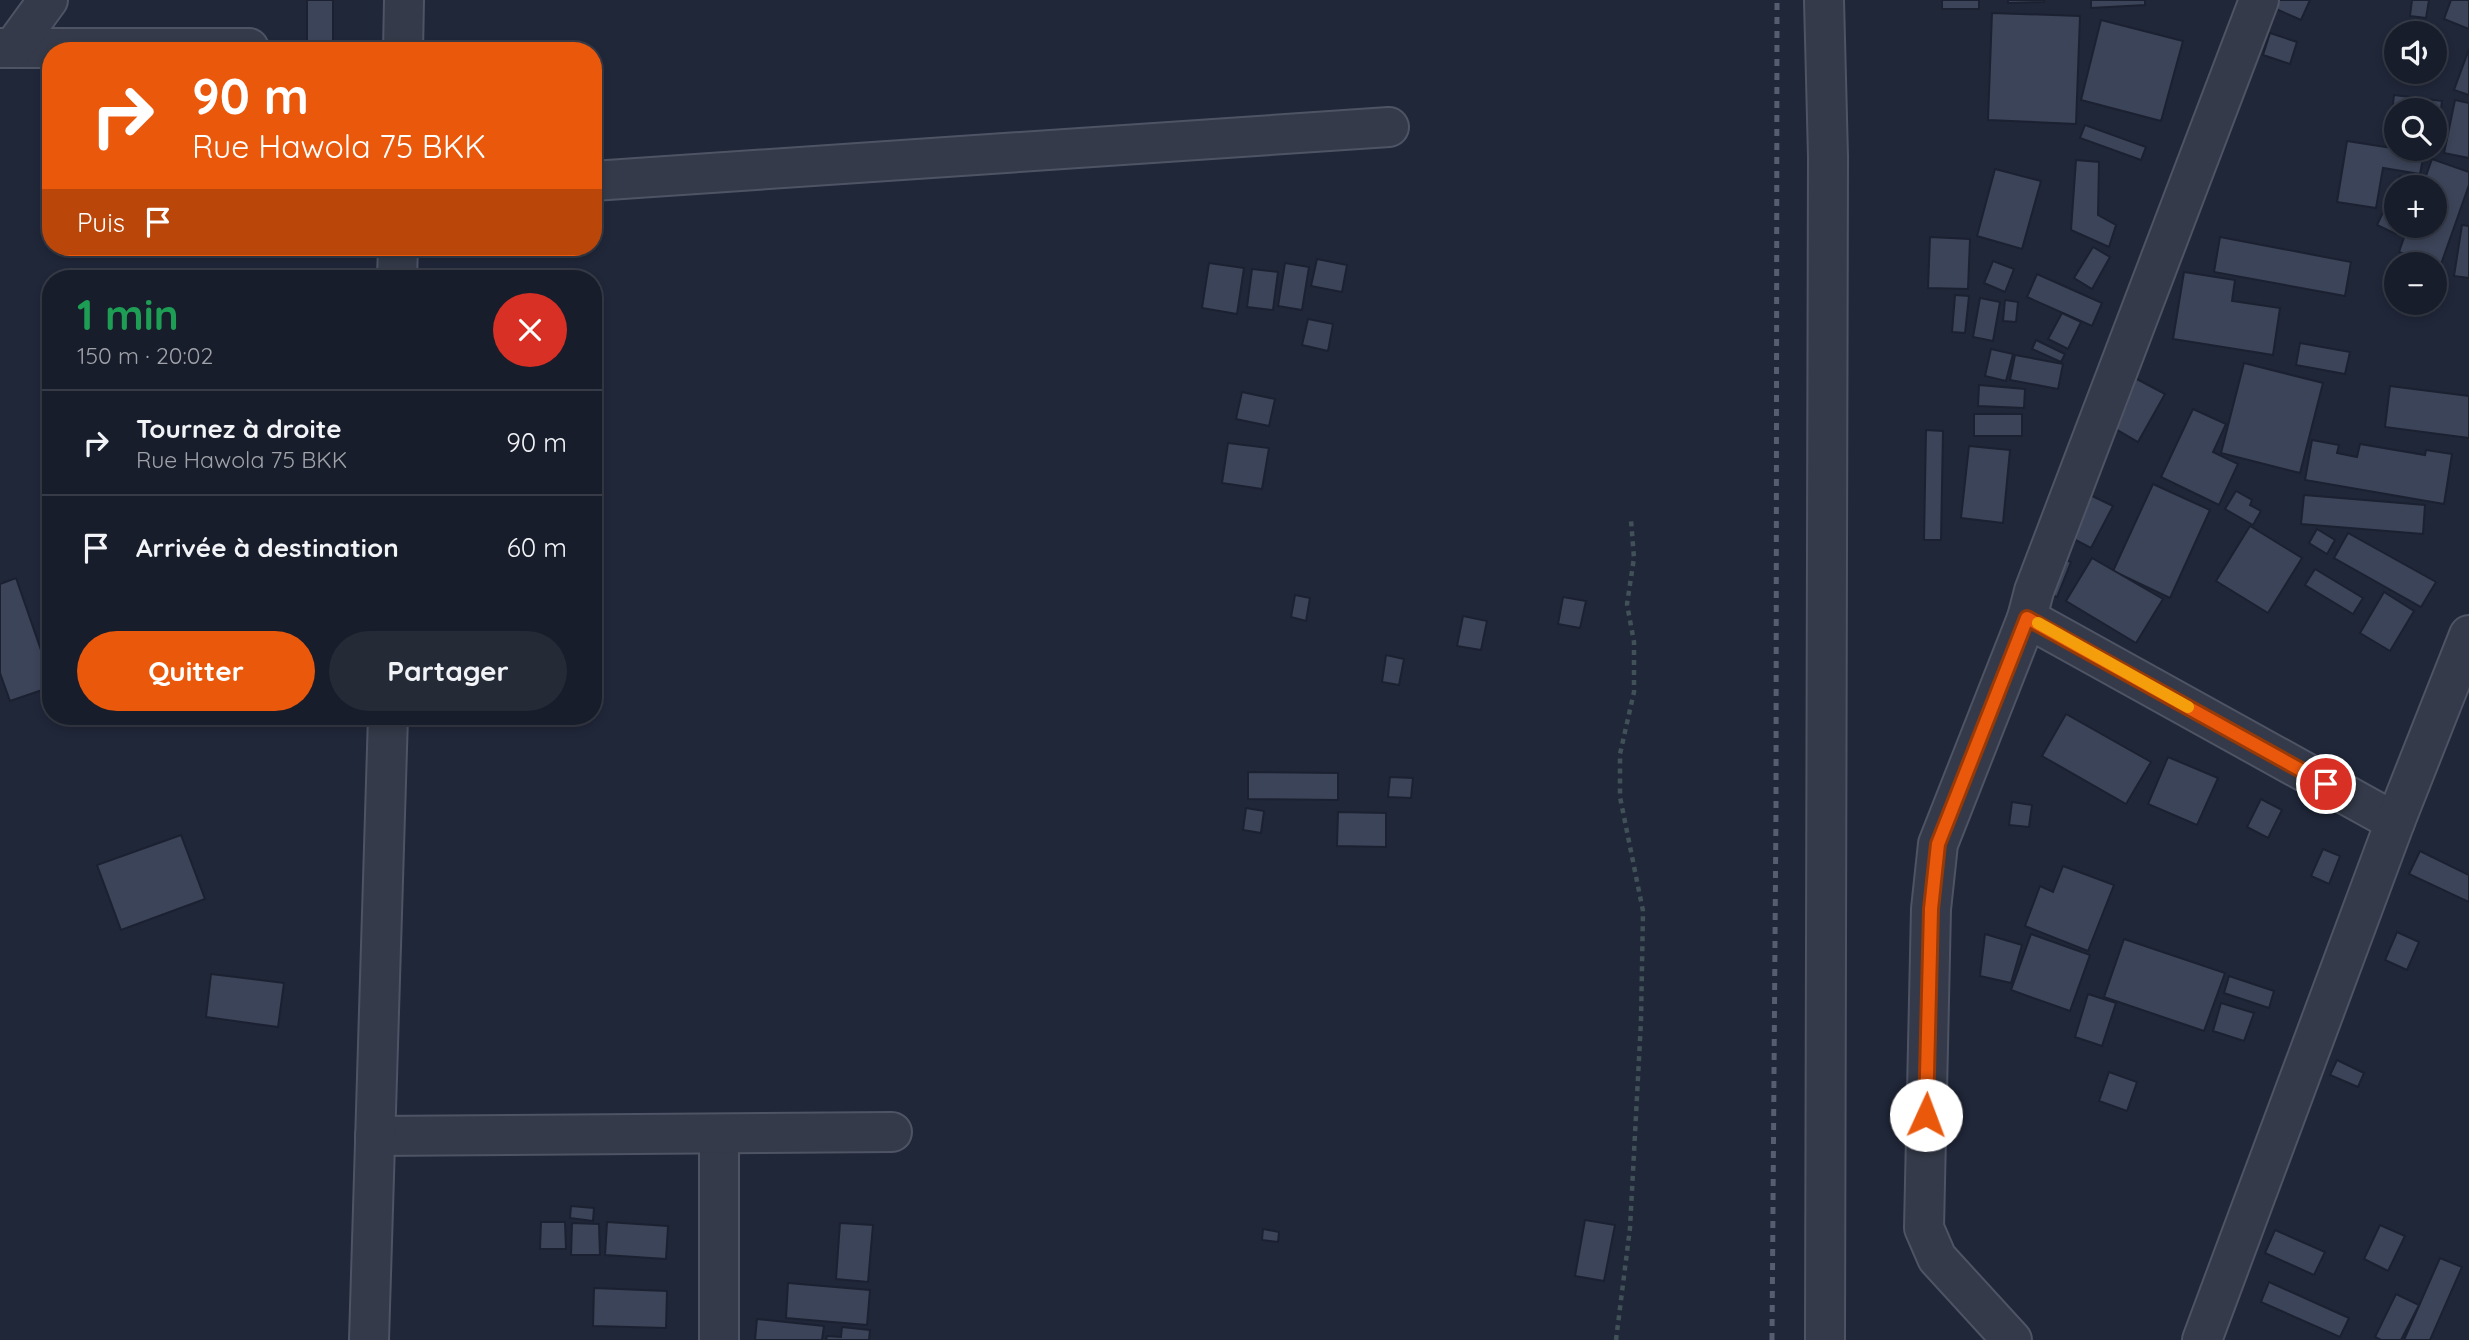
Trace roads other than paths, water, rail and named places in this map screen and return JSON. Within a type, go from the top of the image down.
[{"type":"street","points":[[7,48],[48,0]]},
{"type":"street","points":[[403,42],[404,0]]},
{"type":"street","points":[[1824,0],[1828,171],[1825,1340]]},
{"type":"street","points":[[1826,111],[1838,0]]},
{"type":"street","points":[[2012,1340],[1937,1258],[1924,1228],[1931,909],[1938,844],[2027,618],[2039,578],[2259,0]]},
{"type":"street","points":[[7,48],[42,48]]},
{"type":"street","points":[[602,180],[1389,127]]},
{"type":"street","points":[[2027,618],[2396,822]]},
{"type":"street","points":[[2202,1340],[2469,635]]},
{"type":"street","points":[[369,1340],[387,725]]},
{"type":"street","points":[[374,1136],[892,1132]]},
{"type":"street","points":[[719,1135],[719,1340]]},
{"type":"railway","points":[[1772,1340],[1777,0]]}]
